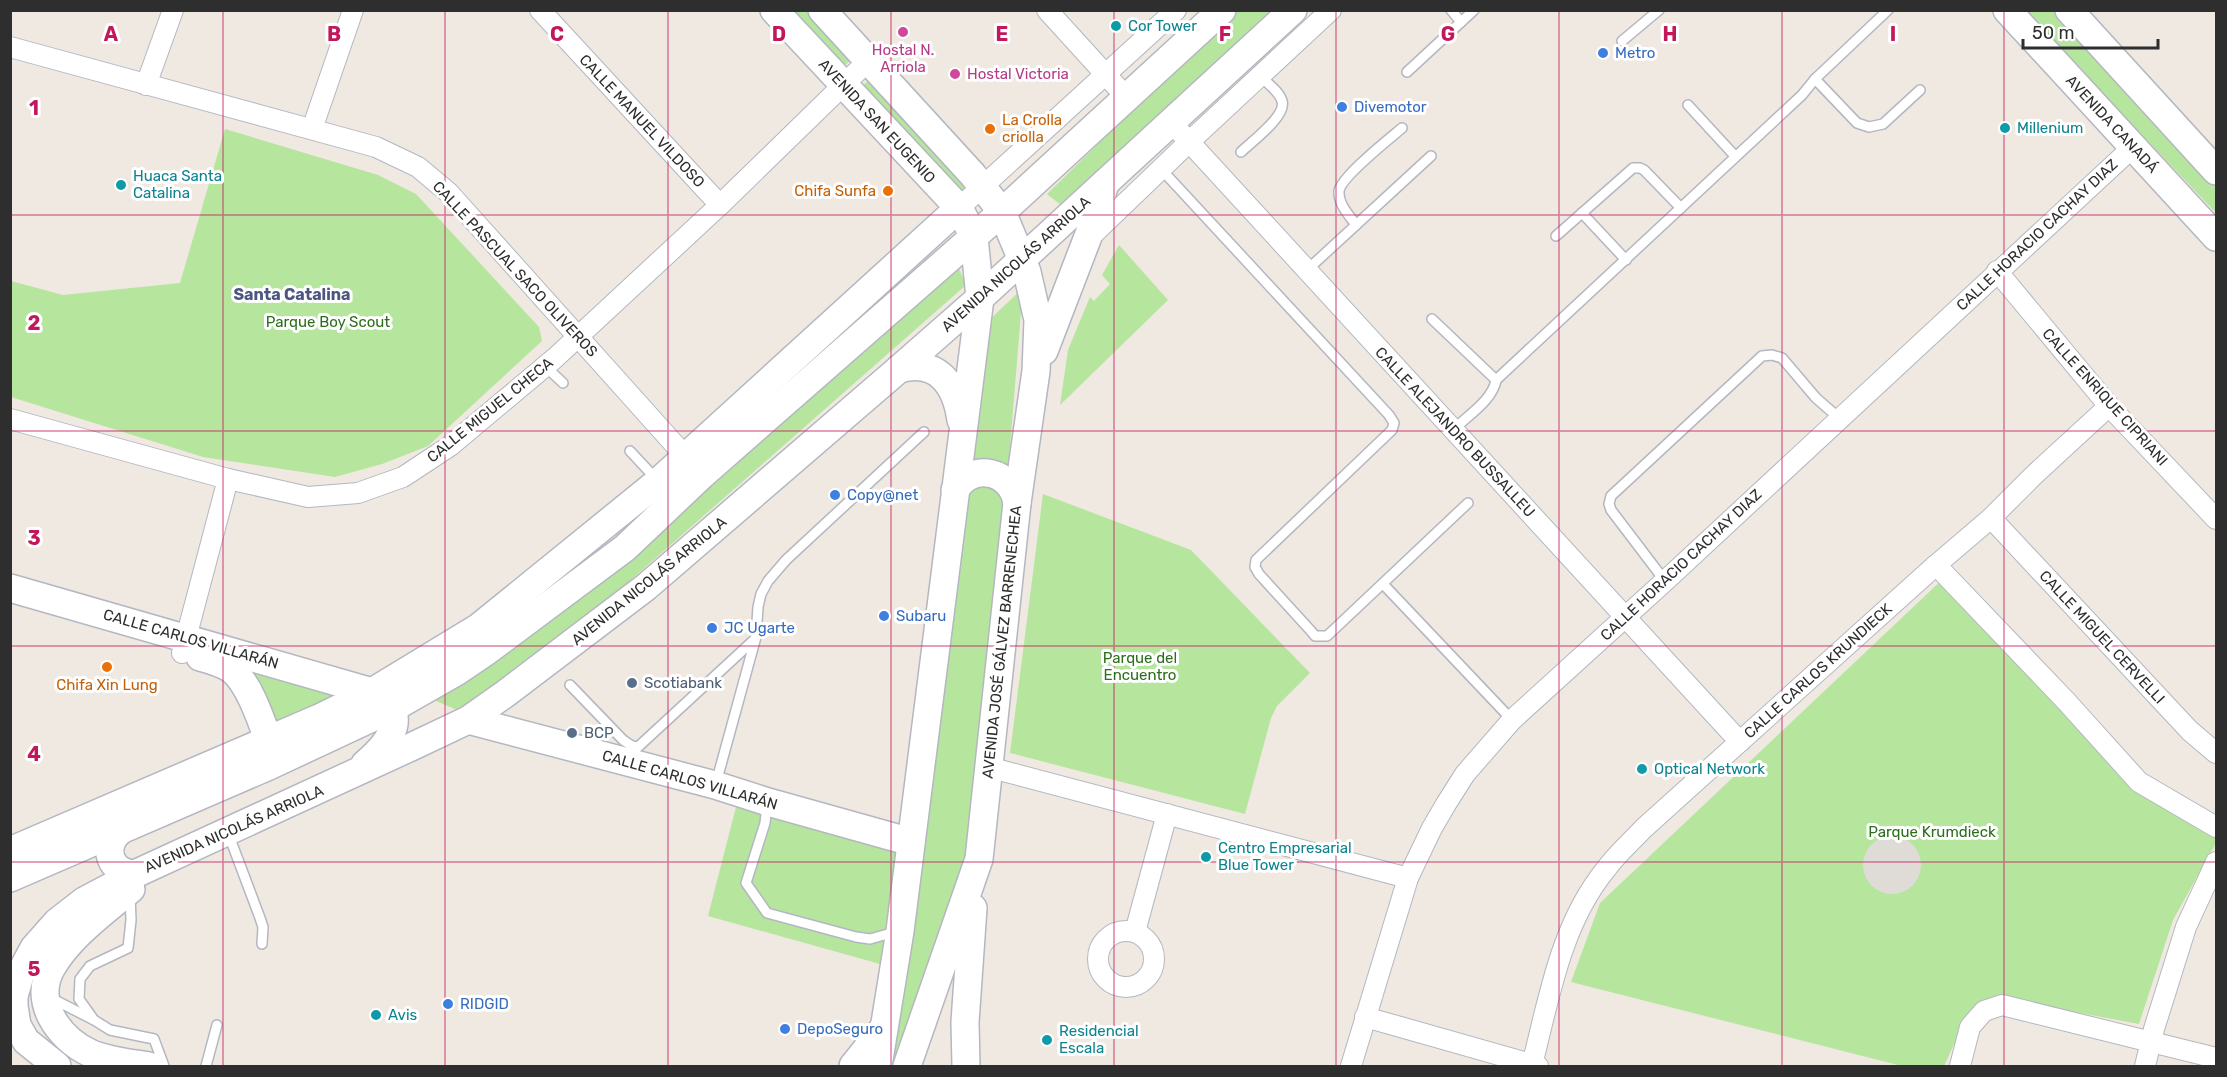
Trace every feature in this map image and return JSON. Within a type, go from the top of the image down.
[{"type":"main road","name":"AVENIDA SAN EUGENIO","points":[[774,10],[959,208],[974,237]]},
{"type":"main road","points":[[822,10],[982,186],[1002,212]]},
{"type":"main road","points":[[382,700],[479,627],[659,481],[694,466],[974,237],[1222,10]]},
{"type":"main road","name":"AVENIDA NICOLÁS ARRIOLA","points":[[57,1066],[33,1048],[16,1030],[14,996],[25,952],[57,922],[76,906],[133,882],[166,859],[348,778],[468,720],[505,694],[646,587],[980,298],[1106,182],[1180,132],[1293,10]]},
{"type":"main road","name":"AVENIDA CANADÁ","points":[[2007,10],[2214,231]]},
{"type":"main road","points":[[2073,12],[2217,171]]},
{"type":"main road","points":[[1036,371],[1106,182]]},
{"type":"main road","points":[[646,587],[632,585],[621,575],[618,561],[625,548],[694,466],[959,208]]},
{"type":"main road","name":"AVENIDA JOSÉ GÁLVEZ BARRENECHEA","points":[[907,1066],[979,859],[1017,503],[1036,371],[1038,320],[1031,285],[1002,212]]},
{"type":"main road","points":[[878,1066],[900,931],[980,298],[974,237]]},
{"type":"main road","points":[[899,369],[922,367],[936,372],[945,379],[956,396],[963,432]]},
{"type":"main road","points":[[955,490],[967,477],[978,473],[990,473],[1002,477],[1011,486],[1017,503]]},
{"type":"main road","points":[[10,878],[120,831],[269,753],[382,700],[456,672],[625,548]]},
{"type":"main road","points":[[574,587],[590,589],[599,596],[604,612],[601,622]]},
{"type":"main road","name":"CALLE CARLOS VILLARÁN","points":[[10,588],[184,645],[382,700]]},
{"type":"main road","name":"CALLE CARLOS VILLARÁN","points":[[10,607],[184,645],[218,662],[239,676],[244,684],[269,753]]},
{"type":"main road","points":[[348,778],[374,756],[387,741],[394,726],[382,700]]},
{"type":"main road","name":"CALLE CARLOS VILLARÁN","points":[[468,720],[715,785],[911,842]]},
{"type":"main road","points":[[10,850],[269,753]]},
{"type":"main road","points":[[120,831],[110,843],[110,858],[133,882],[88,925],[58,958],[48,975],[45,994],[48,1011],[66,1036],[91,1053],[112,1060],[149,1066]]},
{"type":"main road","points":[[966,1066],[967,991],[979,859]]},
{"type":"main road","points":[[854,1066],[885,1026]]},
{"type":"street","points":[[146,85],[173,10]]},
{"type":"street","points":[[312,129],[353,10]]},
{"type":"street","name":"CALLE MANUEL VILDOSO","points":[[540,10],[720,205]]},
{"type":"street","points":[[1047,10],[1127,98]]},
{"type":"street","points":[[959,208],[1176,10]]},
{"type":"street","name":"AVENIDA NICOLÁS ARRIOLA","points":[[1085,242],[1161,169],[1180,132],[1260,76],[1331,10]]},
{"type":"street","name":"CALLE PASCUAL SACO OLIVEROS","points":[[10,47],[312,129],[390,153],[418,167],[434,179],[694,466]]},
{"type":"street","name":"CALLE MIGUEL CHECA","points":[[10,419],[228,479],[308,497],[358,493],[403,477],[450,446],[545,366],[720,205],[869,60]]},
{"type":"street","name":"CALLE ALEJANDRO BUSSALLEU","points":[[1180,132],[1740,742]]},
{"type":"street","name":"CALLE HORACIO CACHAY DIAZ","points":[[1351,1066],[1408,879],[1431,828],[1465,774],[1512,720],[2133,147]]},
{"type":"street","name":"CALLE ENRIQUE CIPRIANI","points":[[1997,272],[2109,406],[2217,519]]},
{"type":"street","name":"CALLE CARLOS KRUNDIECK","points":[[1535,1066],[1557,962],[1577,915],[1605,869],[1644,828],[1991,518],[2109,406]]},
{"type":"street","points":[[184,645],[228,479]]},
{"type":"street","name":"CALLE MIGUEL CERVELLI","points":[[1991,518],[2190,730],[2217,753]]},
{"type":"street","points":[[1936,565],[2058,692],[2139,782],[2217,827]]},
{"type":"street","points":[[988,767],[1408,879]]},
{"type":"street","points":[[1135,932],[1167,814]]},
{"type":"street","points":[[2145,1066],[2186,927],[2217,862]]},
{"type":"street","points":[[1960,1066],[1970,1027],[1984,1011],[2002,1005],[2217,1058]]},
{"type":"street","points":[[1365,1017],[1535,1066]]},
{"type":"lane","points":[[1450,10],[1461,22]]},
{"type":"lane","points":[[1407,72],[1474,10]]},
{"type":"lane","points":[[1622,41],[1659,10]]},
{"type":"lane","points":[[1453,430],[1487,398],[1495,387],[1496,380],[1802,95],[1815,79],[1888,10]]},
{"type":"lane","points":[[1241,152],[1272,123],[1282,110],[1283,102],[1260,76]]},
{"type":"lane","points":[[1815,79],[1857,123],[1869,127],[1883,124],[1920,90]]},
{"type":"lane","points":[[1688,105],[1735,156]]},
{"type":"lane","points":[[1356,225],[1340,200],[1339,189],[1347,177],[1402,128]]},
{"type":"lane","points":[[1307,270],[1431,156]]},
{"type":"lane","points":[[1556,236],[1633,168],[1640,168],[1681,208]]},
{"type":"lane","points":[[1161,169],[1383,408],[1394,423],[1392,430],[1256,560],[1255,567],[1311,631],[1322,638],[1327,636],[1468,503]]},
{"type":"lane","points":[[1582,213],[1626,260]]},
{"type":"lane","points":[[1432,319],[1496,380]]},
{"type":"lane","points":[[1665,581],[1611,510],[1609,504],[1611,496],[1762,356],[1772,355],[1782,358],[1816,398],[1839,418]]},
{"type":"lane","points":[[545,366],[563,383]]},
{"type":"lane","points":[[715,785],[756,637],[756,621],[761,594],[786,560],[924,432]]},
{"type":"lane","points":[[630,452],[659,481]]},
{"type":"lane","points":[[1383,584],[1512,720]]},
{"type":"lane","points":[[570,685],[624,740],[638,747],[756,637]]},
{"type":"lane","points":[[768,802],[765,823],[746,883],[767,913],[870,939],[900,931]]},
{"type":"lane","points":[[227,831],[260,918],[261,944]]},
{"type":"lane","points":[[94,1020],[79,999],[80,979],[90,966],[128,948],[133,882]]},
{"type":"lane","points":[[45,994],[110,1030],[154,1039],[164,1066]]},
{"type":"lane","points":[[206,1066],[217,1025]]},
{"type":"green space","points":[[788,11],[812,11],[854,57],[841,69]]},
{"type":"green space","points":[[1234,11],[1270,11],[1062,206],[1047,194]]},
{"type":"green space","points":[[2025,11],[2055,11],[2216,179],[2216,213]]},
{"type":"green space","points":[[870,79],[970,189],[960,199],[859,89]]},
{"type":"green space","name":"Parque Boy Scout","points":[[225,129],[378,175],[416,194],[539,327],[542,341],[428,446],[382,464],[335,477],[203,457],[11,397],[11,281],[63,295],[180,283]]},
{"type":"green space","points":[[1119,245],[1168,300],[1060,405],[1068,350],[1090,297],[1094,301],[1110,284],[1102,275]]},
{"type":"green space","points":[[957,264],[966,285],[567,636],[457,710],[427,697]]},
{"type":"green space","points":[[1023,288],[982,789],[959,900],[897,1066],[888,1066],[987,322]]},
{"type":"green space","name":"Parque del Encuentro","points":[[1043,494],[1191,550],[1310,673],[1277,706],[1271,718],[1245,814],[1010,753]]},
{"type":"green space","name":"Parque Krumdieck","points":[[1944,578],[2131,783],[2216,832],[2216,843],[2173,920],[2139,1024],[1994,997],[1968,1014],[1944,1066],[1902,1066],[1571,982],[1600,903]]},
{"type":"green space","points":[[242,663],[354,691],[276,729]]},
{"type":"green space","points":[[736,807],[897,851],[880,964],[708,916]]},
{"type":"shaded area","points":[[1886,836],[1898,836],[1913,844],[1921,859],[1921,871],[1913,886],[1898,894],[1886,894],[1871,886],[1863,871],[1863,859],[1871,844]]},
{"type":"place","name":"Cor Tower","points":[[1116,26]]},
{"type":"place","name":"Hostal N. Arriola","points":[[903,32]]},
{"type":"place","name":"Metro","points":[[1603,53]]},
{"type":"place","name":"Hostal Victoria","points":[[955,74]]},
{"type":"place","name":"Divemotor","points":[[1342,107]]},
{"type":"place","name":"Millenium","points":[[2005,128]]},
{"type":"place","name":"La Crolla criolla","points":[[990,129]]},
{"type":"place","name":"Huaca Santa Catalina","points":[[121,185]]},
{"type":"place","name":"Chifa Sunfa","points":[[888,191]]},
{"type":"place","name":"Copy@net","points":[[835,495]]},
{"type":"place","name":"Subaru","points":[[884,616]]},
{"type":"place","name":"JC Ugarte","points":[[712,628]]},
{"type":"place","name":"Chifa Xin Lung","points":[[107,667]]},
{"type":"place","name":"Scotiabank","points":[[632,683]]},
{"type":"place","name":"BCP","points":[[572,733]]},
{"type":"place","name":"Optical Network","points":[[1642,769]]},
{"type":"place","name":"Centro Empresarial Blue Tower","points":[[1206,857]]},
{"type":"place","name":"RIDGID","points":[[448,1004]]},
{"type":"place","name":"Avis","points":[[376,1015]]},
{"type":"place","name":"DepoSeguro","points":[[785,1029]]},
{"type":"place","name":"Residencial Escala","points":[[1047,1040]]},
{"type":"district","name":"Santa Catalina","points":[[292,294]]}]
